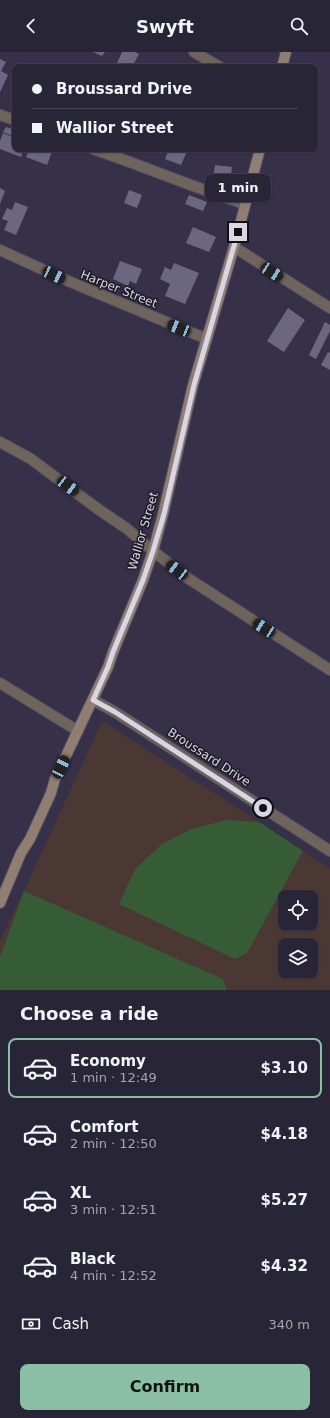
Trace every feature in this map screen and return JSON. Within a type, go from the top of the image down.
[{"type":"street","points":[[194,52],[215,64]]},
{"type":"street","points":[[283,64],[286,52]]},
{"type":"street","points":[[0,114],[12,119]]},
{"type":"street","points":[[103,152],[245,204]]},
{"type":"street","name":"Wallior Street","points":[[0,903],[21,853],[30,839],[51,793],[55,779],[108,667],[143,580],[164,514],[194,385],[234,247],[259,152]]},
{"type":"street","points":[[234,247],[330,308]]},
{"type":"street","name":"Harper Street","points":[[0,250],[68,281],[207,339]]},
{"type":"street","points":[[1,444],[31,459],[126,528],[189,579],[330,670]]},
{"type":"street","points":[[0,683],[78,731]]},
{"type":"street","name":"Broussard Drive","points":[[93,700],[115,712],[330,851]]},
{"type":"shaded area","points":[[102,721],[330,869],[330,990],[0,990],[0,940]]},
{"type":"green space","points":[[227,820],[259,822],[303,851],[282,890],[278,890],[278,897],[247,953],[235,959],[119,904],[135,869],[162,844],[191,829]]},
{"type":"green space","points":[[24,891],[223,979],[227,990],[0,990],[0,957]]},
{"type":"building","points":[[93,52],[105,52],[102,56]]},
{"type":"building","points":[[122,52],[135,52],[139,54],[134,64],[117,63]]},
{"type":"building","points":[[0,59],[6,62],[1,71],[8,75],[0,92]]},
{"type":"building","points":[[6,127],[12,129],[12,136],[3,132]]},
{"type":"building","points":[[3,133],[12,137],[12,152],[23,152],[21,157],[0,149],[0,141]]},
{"type":"building","points":[[28,152],[52,152],[47,165],[26,157]]},
{"type":"building","points":[[168,152],[187,152],[181,165],[165,159]]},
{"type":"building","points":[[215,165],[232,167],[230,183],[213,181]]},
{"type":"building","points":[[0,188],[5,191],[0,204]]},
{"type":"building","points":[[129,190],[142,195],[137,208],[124,203]]},
{"type":"building","points":[[189,195],[207,202],[203,211],[185,204]]},
{"type":"building","points":[[15,202],[28,207],[16,235],[4,230],[8,221],[2,219],[7,208],[12,210]]},
{"type":"building","points":[[193,227],[216,237],[209,252],[186,243]]},
{"type":"building","points":[[120,261],[142,269],[136,284],[130,281],[128,286],[113,279]]},
{"type":"building","points":[[174,263],[199,273],[185,304],[165,296],[170,284],[160,279],[165,267],[171,270]]},
{"type":"building","points":[[288,308],[305,320],[284,352],[267,341]]},
{"type":"building","points":[[325,322],[330,325],[330,331],[316,359],[309,355]]},
{"type":"building","points":[[328,352],[330,353],[330,370],[321,365]]},
{"type":"route","points":[[238,232],[194,385],[164,514],[153,551],[108,667],[93,700],[115,712],[263,808]]}]
